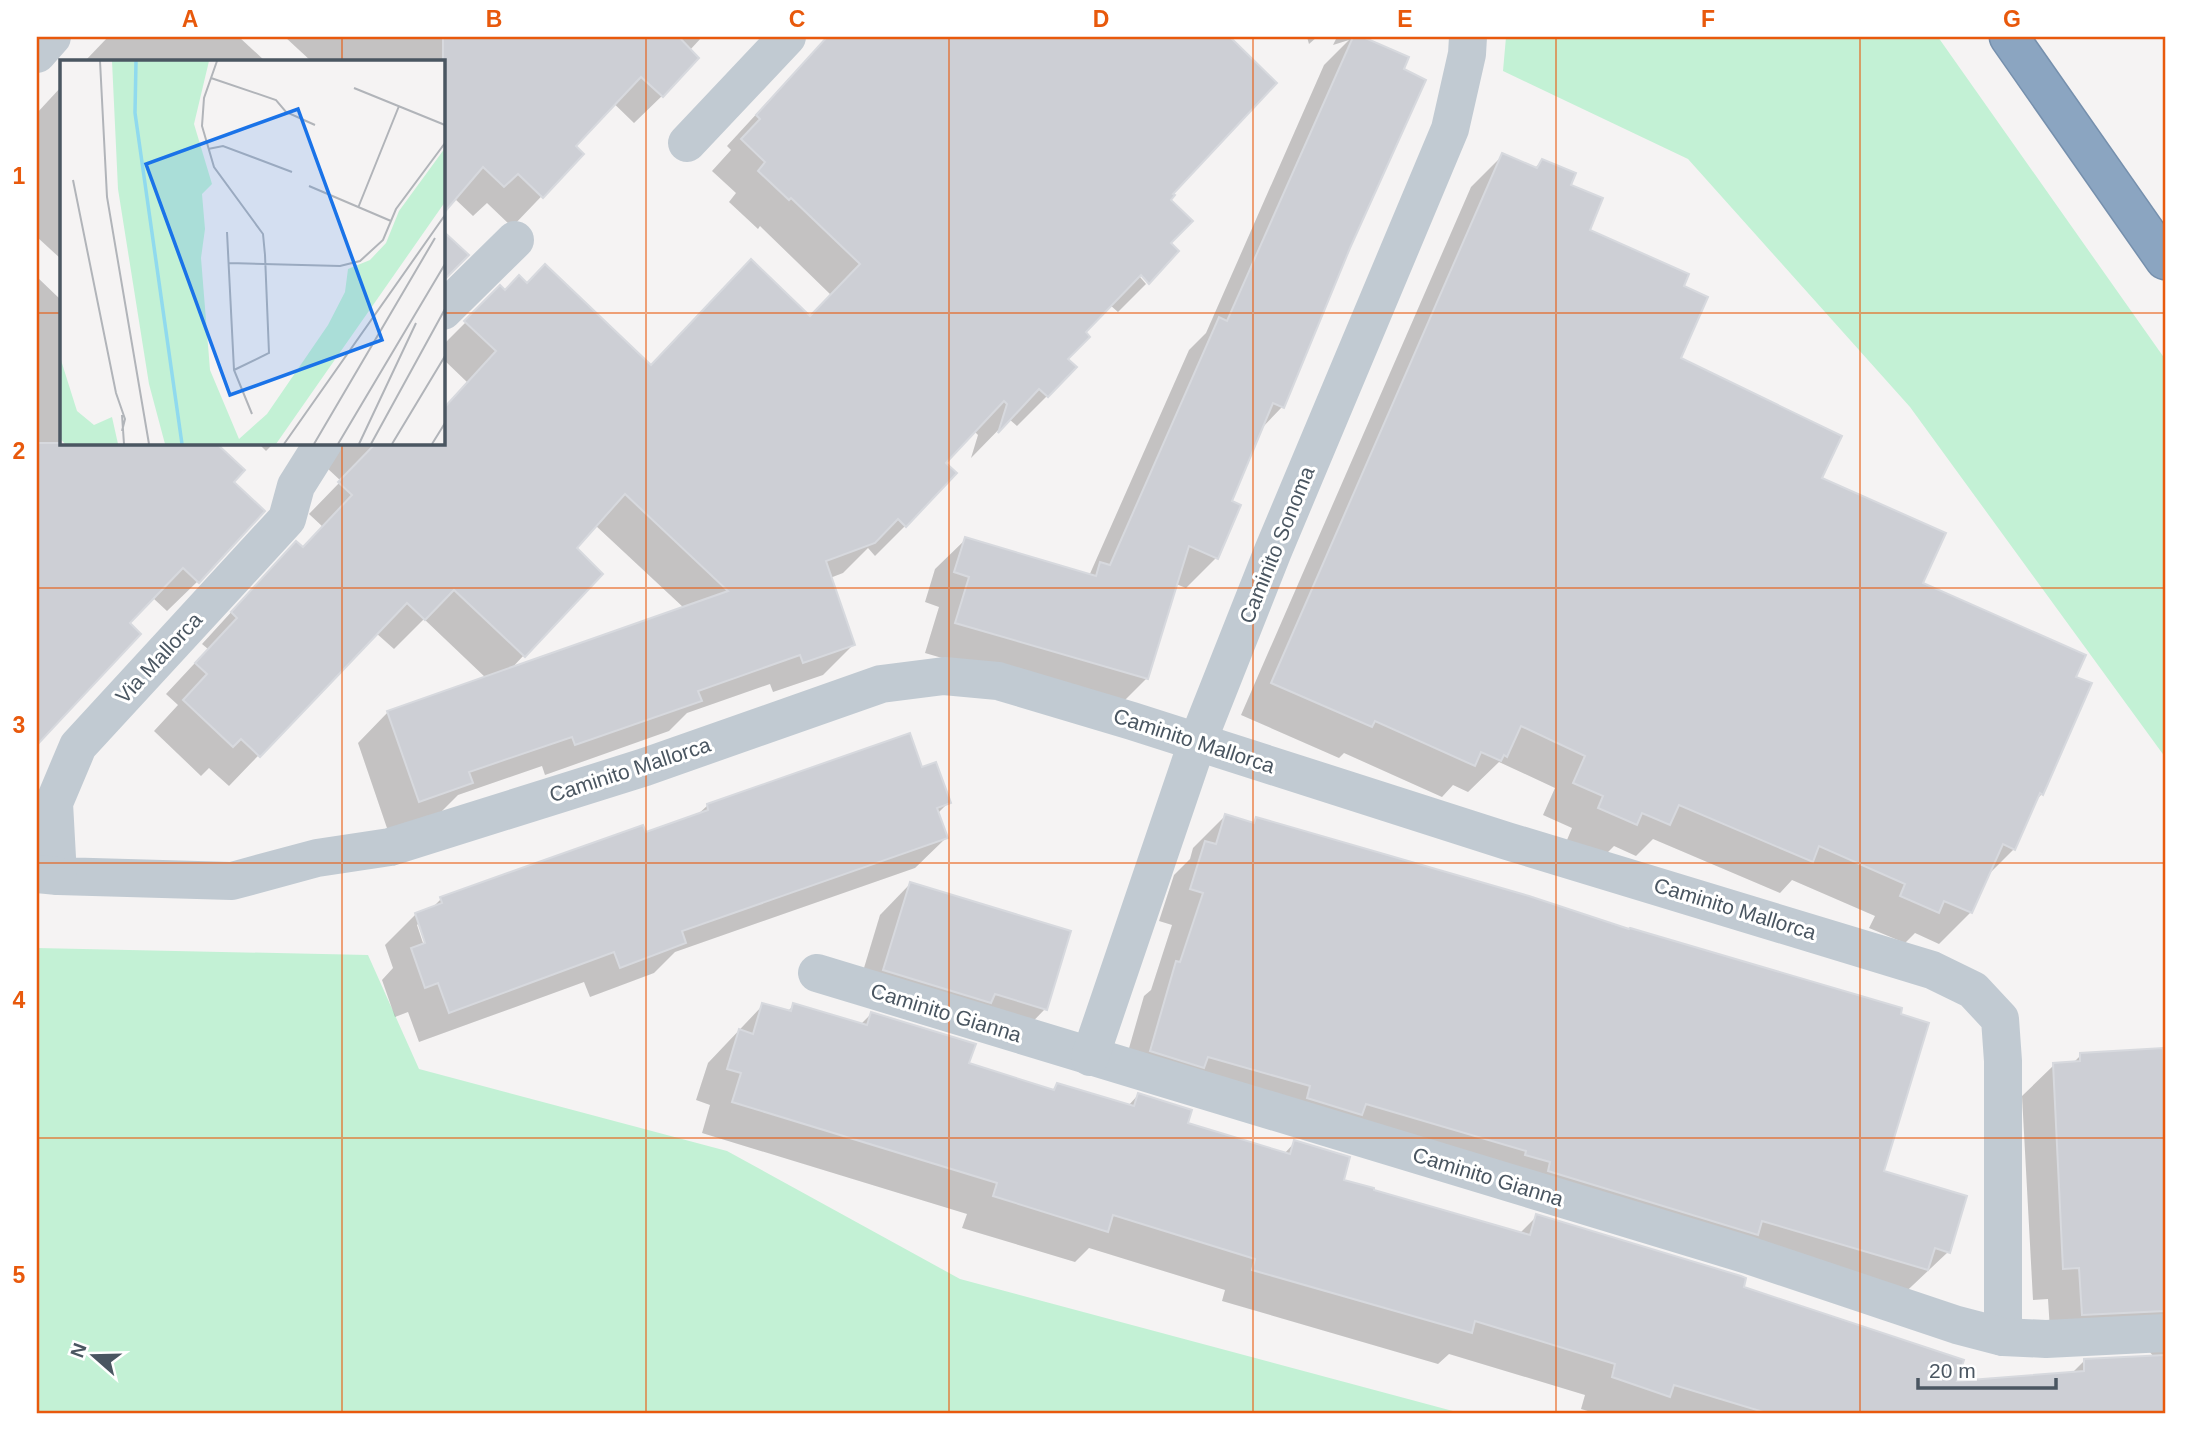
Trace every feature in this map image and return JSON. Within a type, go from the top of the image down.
[{"type":"highway","points":[[2009,37],[2165,260]]},
{"type":"street","points":[[37,54],[52,37]]},
{"type":"street","points":[[687,143],[787,37]]},
{"type":"street","name":"Caminito Sonoma","points":[[1090,1057],[1197,743],[1273,551],[1450,129],[1467,54],[1468,37]]},
{"type":"street","points":[[444,310],[515,240]]},
{"type":"street","name":"Via Mallorca","points":[[47,875],[54,803],[78,746],[287,519],[296,486],[323,444]]},
{"type":"street","name":"Caminito Mallorca","points":[[47,875],[232,881],[317,858],[390,847],[645,767],[881,684],[944,676],[998,681],[1507,841],[1920,966],[1973,990],[2000,1019],[2003,1061],[2003,1337]]},
{"type":"street","name":"Caminito Gianna","points":[[817,973],[1735,1251],[1957,1325],[2003,1337],[2046,1339],[2165,1334]]},
{"type":"green space","points":[[1506,37],[1938,37],[2165,359],[2165,757],[1910,407],[1688,159],[1503,71]]},
{"type":"green space","points":[[37,948],[368,955],[419,1069],[727,1151],[960,1279],[1464,1414],[37,1414]]},
{"type":"building","points":[[443,37],[679,37],[699,58],[663,97],[641,77],[576,146],[584,154],[543,198],[518,174],[504,187],[483,167],[444,213]]},
{"type":"building","points":[[827,37],[1230,37],[1277,83],[1173,194],[1175,195],[1171,200],[1193,221],[1171,243],[1179,251],[1149,284],[1141,275],[1086,332],[1090,337],[1068,359],[1077,367],[1048,397],[1039,389],[998,433],[1007,404],[1004,401],[946,463],[957,473],[906,527],[898,519],[875,543],[826,561],[855,645],[803,663],[800,655],[698,691],[702,701],[575,745],[572,737],[469,772],[473,783],[419,802],[387,711],[728,591],[625,494],[577,548],[603,574],[525,657],[454,590],[425,620],[407,603],[260,757],[241,739],[233,747],[183,700],[207,674],[195,663],[237,618],[231,612],[296,541],[303,547],[352,495],[338,482],[375,444],[444,444],[444,408],[496,351],[464,321],[500,285],[505,290],[519,275],[527,283],[545,264],[651,365],[751,259],[810,316],[860,264],[791,198],[789,200],[758,171],[765,162],[741,139],[760,119],[756,115]]},
{"type":"building","points":[[1353,37],[1363,37],[1409,57],[1404,69],[1426,80],[1350,248],[1284,408],[1273,403],[1232,501],[1241,505],[1218,559],[1189,546],[1148,679],[955,623],[969,577],[954,572],[965,537],[1096,576],[1100,562],[1110,565],[1219,317],[1227,321]]},
{"type":"building","points":[[1502,153],[1537,168],[1542,159],[1576,173],[1571,185],[1603,198],[1590,230],[1689,274],[1684,286],[1708,297],[1681,358],[1842,436],[1822,478],[1946,533],[1923,583],[2086,655],[2076,677],[2092,683],[2043,795],[2040,793],[2015,850],[2003,844],[1972,913],[1944,901],[1939,913],[1900,896],[1905,884],[1819,846],[1813,862],[1679,805],[1670,825],[1642,813],[1637,825],[1598,808],[1603,796],[1573,783],[1585,756],[1521,726],[1507,757],[1504,755],[1501,761],[1481,752],[1475,766],[1375,721],[1372,727],[1271,683]]},
{"type":"building","points":[[444,232],[469,255],[444,280]]},
{"type":"building","points":[[37,443],[217,444],[245,470],[234,482],[265,511],[199,583],[183,568],[130,623],[141,634],[37,745]]},
{"type":"building","points":[[910,733],[922,767],[936,762],[951,803],[937,808],[948,838],[682,931],[686,943],[620,968],[614,952],[449,1013],[438,983],[425,988],[411,948],[425,943],[415,913],[442,903],[440,897],[643,825],[646,832],[708,810],[707,804]]},
{"type":"building","points":[[1225,814],[1254,823],[1256,817],[1529,896],[1629,929],[1902,1008],[1901,1014],[1929,1023],[1884,1171],[1967,1196],[1950,1253],[1935,1248],[1928,1270],[1762,1221],[1758,1235],[1548,1171],[1550,1162],[1525,1155],[1526,1151],[1366,1104],[1362,1115],[1307,1098],[1310,1086],[1208,1057],[1204,1068],[1150,1051],[1176,961],[1180,962],[1203,893],[1190,889],[1205,841],[1216,844]]},
{"type":"building","points":[[910,882],[1071,931],[1047,1010],[995,994],[991,1003],[883,970]]},
{"type":"building","points":[[762,1003],[791,1011],[793,1003],[867,1025],[871,1012],[976,1044],[969,1063],[1054,1090],[1057,1083],[1134,1106],[1138,1093],[1192,1110],[1188,1123],[1290,1154],[1294,1140],[1350,1157],[1344,1180],[1374,1190],[1530,1235],[1536,1214],[1741,1276],[1746,1278],[1744,1287],[1964,1360],[1957,1381],[2084,1371],[2084,1359],[2165,1355],[2165,1414],[1770,1414],[1674,1385],[1670,1397],[1612,1377],[1615,1364],[1475,1321],[1472,1333],[1252,1270],[1255,1259],[1113,1215],[1108,1232],[993,1196],[997,1183],[732,1102],[741,1073],[727,1069],[739,1029],[753,1034]]},
{"type":"building","points":[[2163,1048],[2165,1311],[2082,1315],[2079,1268],[2063,1269],[2053,1063],[2080,1061],[2080,1053]]}]
